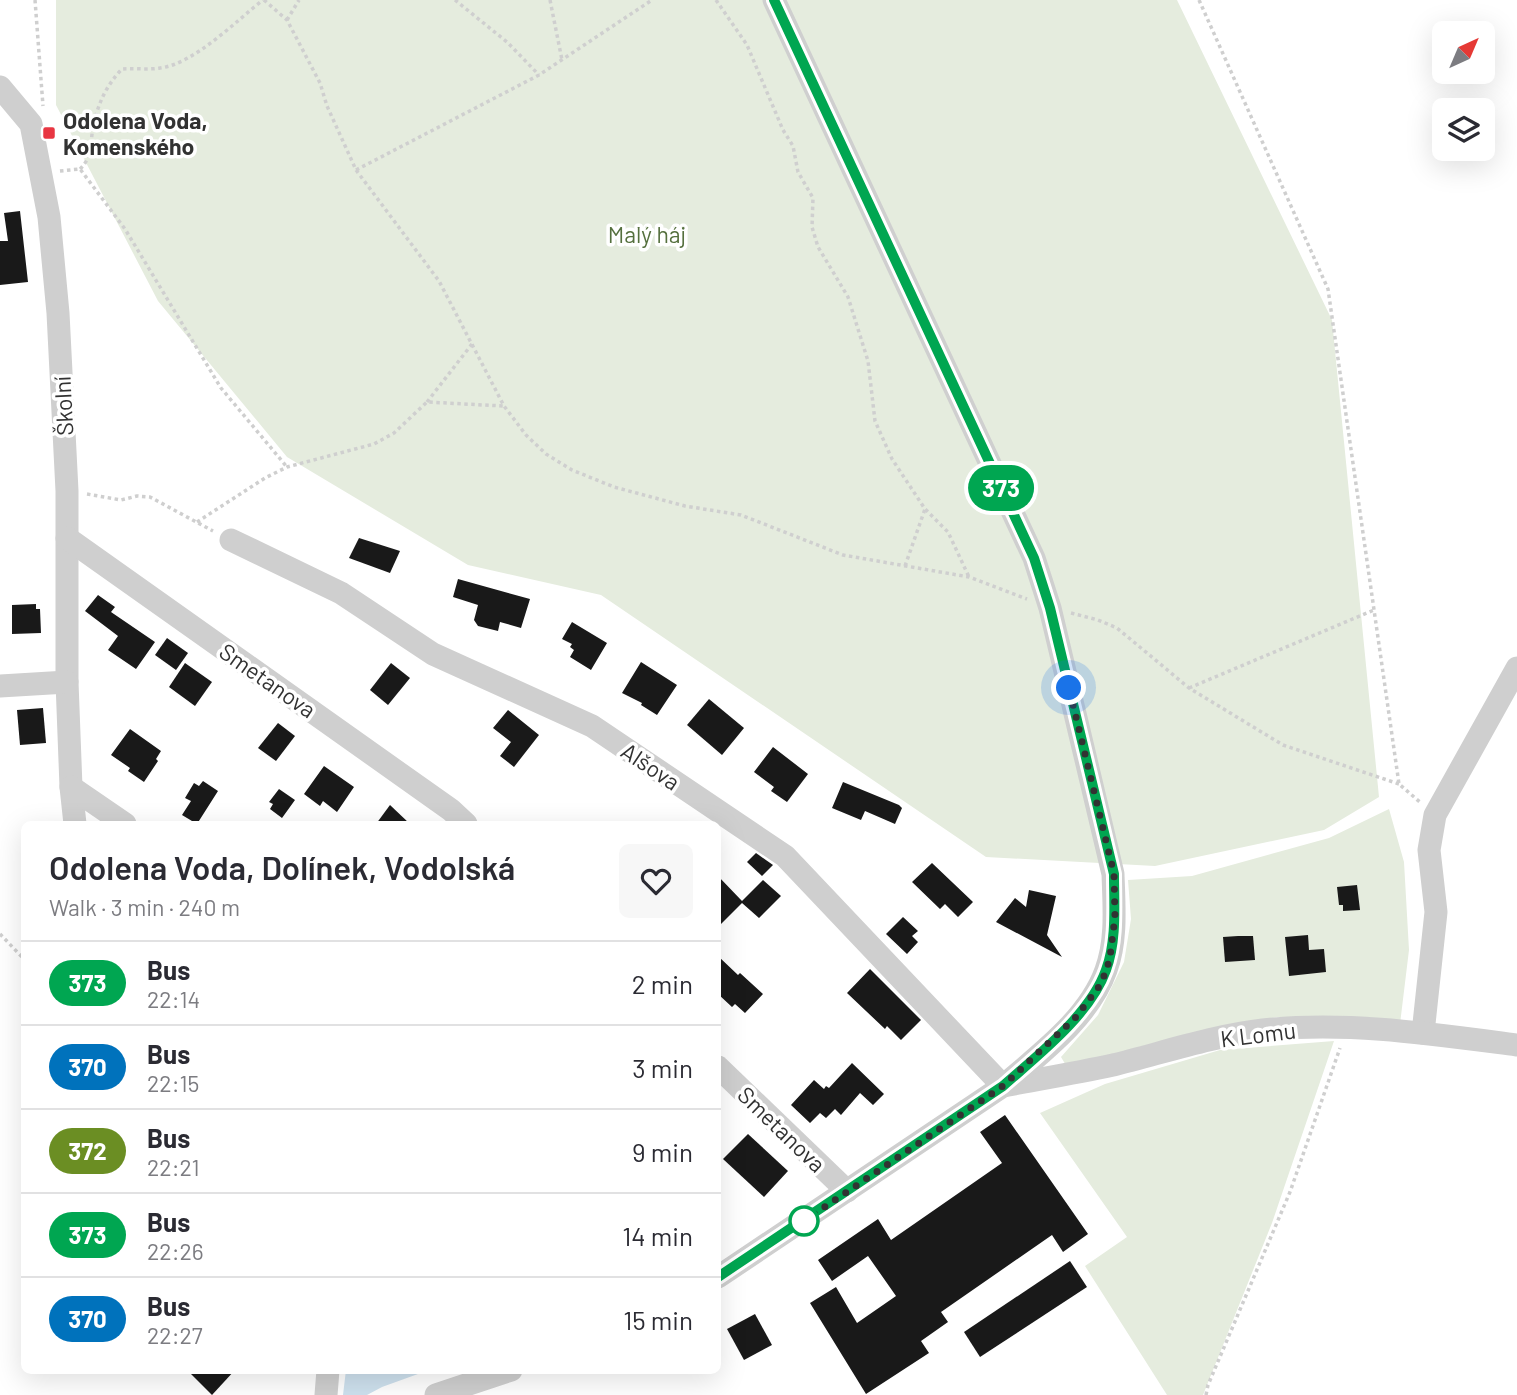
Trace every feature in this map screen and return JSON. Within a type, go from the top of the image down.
[{"type":"street","points":[[721,1275],[1003,1086],[1058,1036],[1093,995],[1106,972],[1115,917],[1114,874],[1050,608],[1034,558],[774,0]]},
{"type":"street","points":[[0,87],[31,124]]},
{"type":"street","name":"Školní","points":[[31,124],[50,217],[58,313],[66,491],[67,682],[75,821]]},
{"type":"street","name":"Smetanova","points":[[67,538],[463,821]]},
{"type":"street","name":"Alšova","points":[[231,540],[341,593],[433,653],[592,726],[786,856],[1003,1086]]},
{"type":"street","points":[[1423,1033],[1436,912],[1429,850],[1435,816],[1517,668]]},
{"type":"street","points":[[0,685],[67,682]]},
{"type":"street","points":[[71,787],[121,821]]},
{"type":"street","name":"K Lomu","points":[[1003,1086],[1261,1030],[1343,1028],[1423,1033],[1517,1045]]},
{"type":"street","name":"Smetanova","points":[[721,1069],[847,1191]]},
{"type":"street","points":[[326,1395],[328,1374]]},
{"type":"street","points":[[436,1395],[499,1374]]},
{"type":"path","points":[[31,124],[44,121],[35,0]]},
{"type":"path","points":[[41,173],[80,169],[90,159],[93,124],[105,89],[122,69],[160,68],[177,64],[264,0],[288,20],[320,83],[327,106],[356,170],[439,281],[504,406],[526,435],[545,454],[582,475],[614,487],[685,506],[741,515],[843,555],[969,577],[1050,608],[1098,620],[1117,628],[1189,688],[1283,745],[1399,783],[1435,816]]},
{"type":"path","points":[[288,20],[299,0]]},
{"type":"path","points":[[455,0],[507,42],[539,75]]},
{"type":"path","points":[[550,0],[562,60]]},
{"type":"path","points":[[356,170],[539,75],[653,0]]},
{"type":"path","points":[[716,0],[747,45],[783,130],[793,146],[798,172],[813,198],[811,227],[818,247],[848,298],[868,361],[875,421],[892,458],[925,509],[948,531],[969,577]]},
{"type":"path","points":[[1199,0],[1328,289],[1399,783]]},
{"type":"path","points":[[80,169],[125,229],[221,388],[287,467]]},
{"type":"path","points":[[197,522],[287,467],[374,444],[394,433],[427,402],[472,344]]},
{"type":"path","points":[[427,402],[504,406]]},
{"type":"path","points":[[66,491],[121,500],[137,496],[150,497],[231,540]]},
{"type":"path","points":[[905,566],[925,509]]},
{"type":"path","points":[[1189,688],[1374,610]]},
{"type":"path","points":[[0,934],[21,956]]},
{"type":"path","points":[[1206,1395],[1290,1192],[1341,1045],[1343,1028]]},
{"type":"green space","name":"Malý háj","points":[[56,0],[1177,0],[1332,320],[1379,797],[1324,830],[1155,866],[986,857],[601,595],[468,565],[287,457],[158,301],[56,105]]},
{"type":"green space","points":[[1389,809],[1404,862],[1409,950],[1400,1024],[1277,1017],[1176,1037],[1067,1067],[1061,1057],[1098,1015],[1124,962],[1131,919],[1128,880],[1192,876],[1329,838]]},
{"type":"green space","points":[[1334,1041],[1272,1223],[1203,1395],[1167,1395],[1085,1266],[1127,1237],[1040,1113],[1105,1084],[1220,1050]]},
{"type":"water","points":[[346,1374],[418,1374],[367,1395],[343,1395]]},
{"type":"building","points":[[20,211],[28,282],[0,285],[0,241],[8,241],[4,213]]},
{"type":"building","points":[[359,538],[400,551],[390,573],[349,558]]},
{"type":"building","points":[[458,579],[530,599],[521,628],[500,622],[498,631],[478,626],[474,620],[478,605],[453,597]]},
{"type":"building","points":[[98,595],[115,607],[111,612],[155,642],[136,669],[108,650],[118,636],[85,611]]},
{"type":"building","points":[[36,604],[36,609],[40,609],[41,633],[12,634],[12,605]]},
{"type":"building","points":[[572,622],[607,643],[591,670],[570,657],[574,650],[570,647],[572,644],[562,639]]},
{"type":"building","points":[[167,638],[188,653],[176,670],[155,655]]},
{"type":"building","points":[[641,662],[677,685],[657,715],[641,705],[642,703],[622,693]]},
{"type":"building","points":[[185,663],[212,682],[195,706],[169,687]]},
{"type":"building","points":[[391,663],[410,678],[388,705],[370,690]]},
{"type":"building","points":[[709,699],[744,728],[722,755],[687,725]]},
{"type":"building","points":[[43,708],[46,743],[20,745],[17,710]]},
{"type":"building","points":[[508,710],[539,735],[514,767],[500,756],[511,742],[493,728]]},
{"type":"building","points":[[278,723],[295,736],[276,761],[258,748]]},
{"type":"building","points":[[130,729],[161,751],[156,759],[158,761],[144,782],[111,755]]},
{"type":"building","points":[[773,747],[808,774],[787,802],[771,791],[774,787],[754,772]]},
{"type":"building","points":[[324,766],[354,787],[337,812],[323,801],[320,806],[304,794]]},
{"type":"building","points":[[203,781],[218,791],[199,821],[192,821],[182,815],[191,801],[185,798],[194,783],[199,786]]},
{"type":"building","points":[[843,782],[899,805],[902,808],[895,824],[865,811],[861,820],[832,808]]},
{"type":"building","points":[[279,789],[295,800],[282,818],[270,809],[273,804],[269,802]]},
{"type":"building","points":[[390,805],[407,821],[378,821]]},
{"type":"building","points":[[756,853],[773,865],[762,876],[747,862]]},
{"type":"building","points":[[932,863],[973,902],[958,917],[945,904],[940,909],[912,882]]},
{"type":"building","points":[[721,879],[742,901],[763,880],[781,896],[759,918],[742,903],[721,924]]},
{"type":"building","points":[[1357,885],[1360,910],[1343,911],[1343,905],[1339,905],[1337,887]]},
{"type":"building","points":[[1029,890],[1056,896],[1047,935],[1062,957],[996,922],[1015,898],[1026,907]]},
{"type":"building","points":[[903,917],[918,931],[912,936],[918,942],[907,954],[886,934]]},
{"type":"building","points":[[1308,935],[1309,950],[1324,949],[1326,972],[1289,976],[1285,937]]},
{"type":"building","points":[[1253,936],[1255,960],[1225,962],[1223,937]]},
{"type":"building","points":[[721,959],[763,994],[745,1013],[735,1004],[732,1007],[721,997]]},
{"type":"building","points":[[870,969],[921,1020],[901,1040],[887,1026],[885,1029],[847,993]]},
{"type":"building","points":[[852,1063],[884,1094],[873,1105],[860,1093],[841,1115],[835,1109],[826,1118],[820,1113],[810,1123],[791,1105],[814,1080],[824,1089],[826,1086],[829,1088]]},
{"type":"building","points":[[1005,1115],[1088,1234],[1063,1252],[1052,1235],[941,1312],[948,1322],[921,1341],[929,1353],[866,1394],[810,1303],[836,1287],[857,1323],[896,1296],[868,1256],[832,1281],[818,1260],[878,1219],[891,1240],[1002,1163],[980,1132]]},
{"type":"building","points":[[748,1134],[788,1171],[764,1197],[723,1159]]},
{"type":"building","points":[[1070,1261],[1087,1287],[980,1357],[964,1332]]},
{"type":"building","points":[[755,1314],[772,1345],[744,1360],[727,1329]]},
{"type":"building","points":[[191,1374],[231,1374],[212,1395]]},
{"type":"bus line","name":"373","points":[[721,1275],[1003,1086],[1029,1063],[1076,1017],[1098,988],[1110,957],[1115,917],[1114,874],[1050,608],[1034,558],[774,0]]},
{"type":"place","name":"Odolena Voda, Komenského","points":[[49,133]]},
{"type":"route","points":[[804,1221],[1003,1086],[1076,1017],[1098,988],[1106,972],[1115,917],[1114,874],[1069,688]]}]
